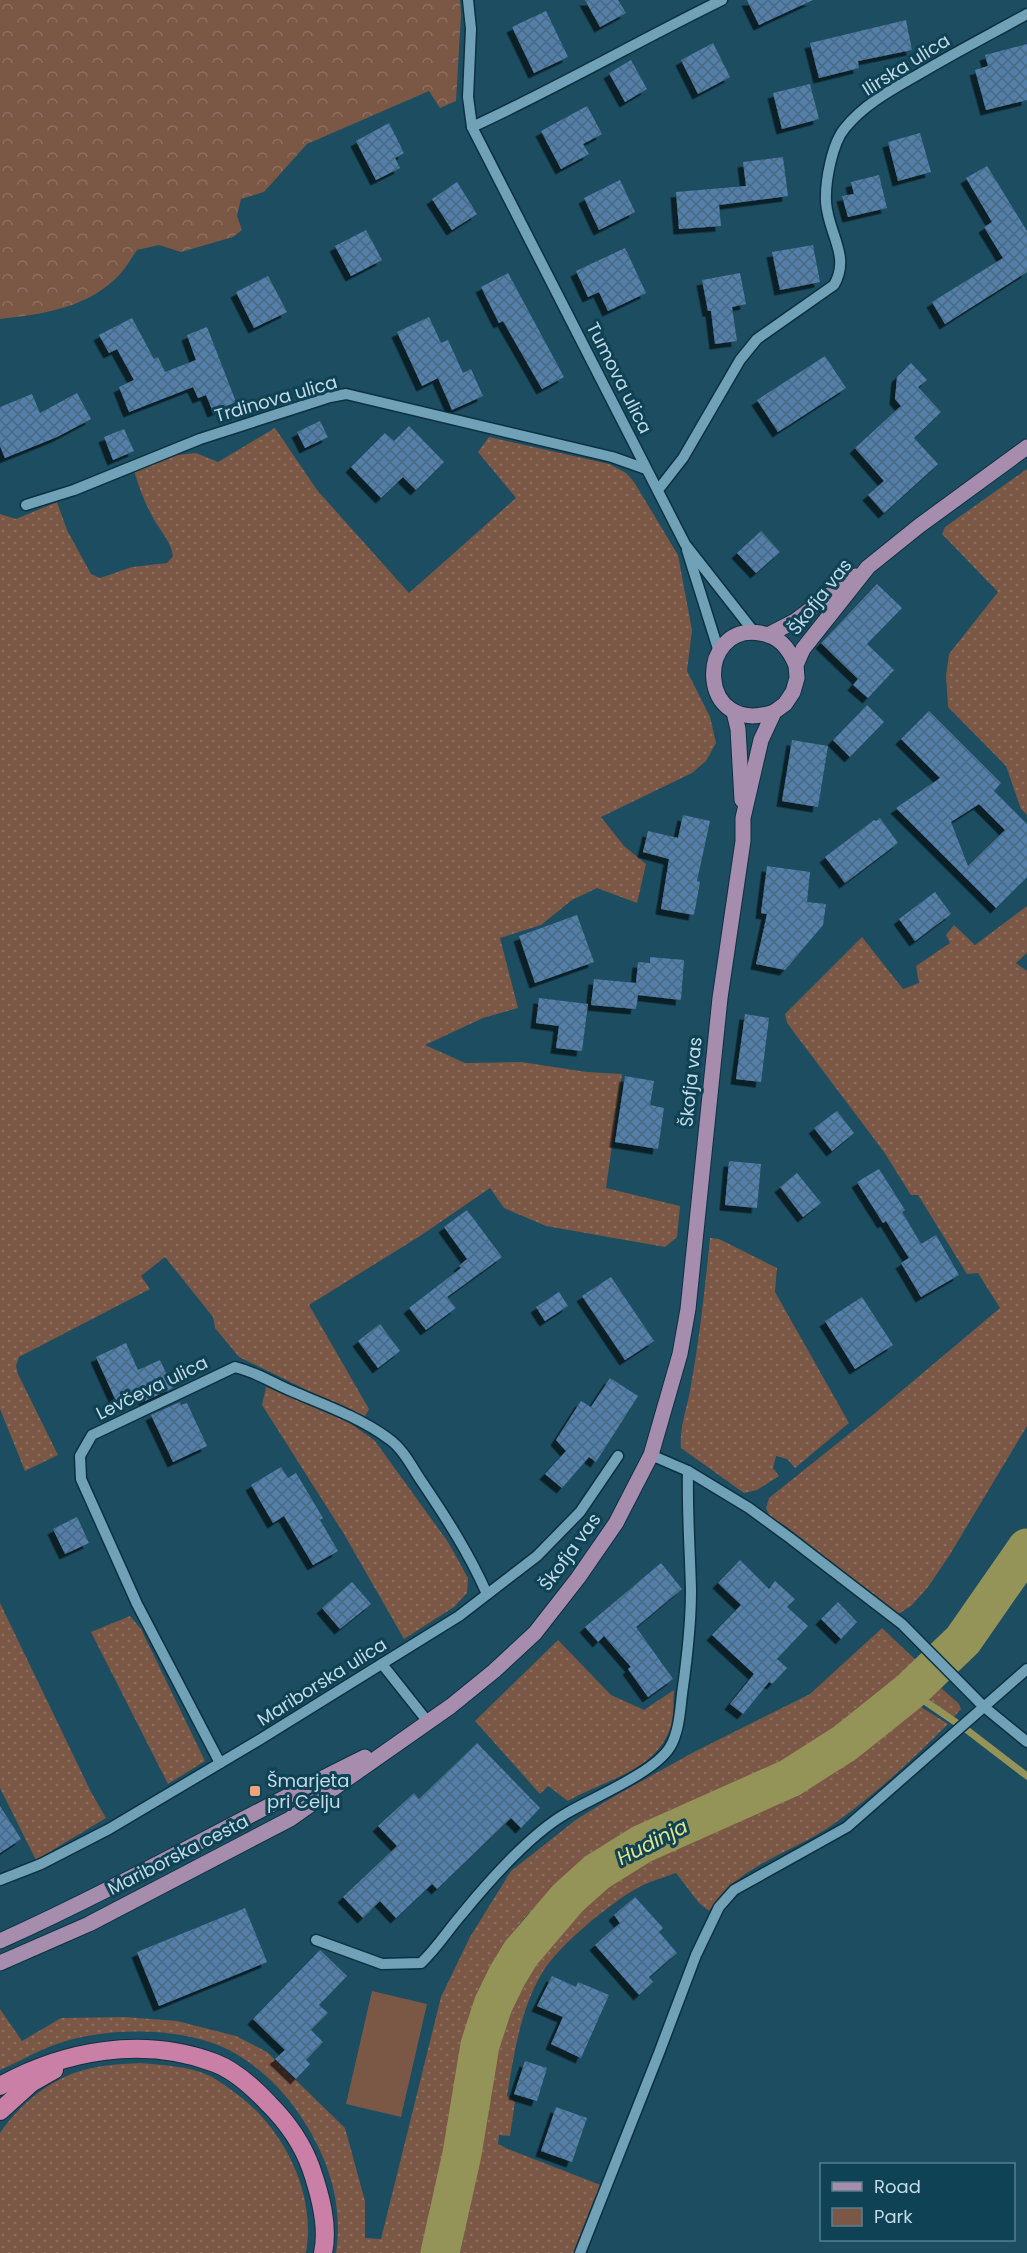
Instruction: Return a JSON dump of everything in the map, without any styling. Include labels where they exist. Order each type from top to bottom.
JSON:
[{"type":"highway","points":[[0,2086],[27,2071],[78,2054],[140,2048],[183,2055],[217,2064],[252,2086],[280,2115],[304,2148],[318,2187],[323,2215],[323,2253]]},
{"type":"highway","points":[[0,2111],[32,2084],[78,2054]]},
{"type":"main road","name":"Škofja vas","points":[[405,1737],[451,1706],[494,1671],[535,1632],[578,1578],[616,1523],[651,1455],[680,1354],[688,1309],[707,1108],[720,998],[743,841],[743,818],[761,740],[774,712],[785,704],[794,692],[797,678],[796,664],[803,649],[868,567],[919,526],[1027,447]]},
{"type":"main road","points":[[774,712],[761,717],[748,716],[734,712],[723,704],[714,685],[713,664],[719,652],[728,641],[742,634],[761,633],[795,621],[868,567]]},
{"type":"main road","points":[[761,633],[781,641],[796,664]]},
{"type":"main road","points":[[734,712],[738,729],[743,818]]},
{"type":"main road","name":"Mariborska cesta","points":[[0,1941],[76,1907],[284,1797],[405,1737]]},
{"type":"main road","name":"Mariborska cesta","points":[[0,1964],[89,1923],[290,1819],[405,1737]]},
{"type":"street","name":"Tumova ulica","points":[[468,0],[471,29],[468,98],[472,127],[685,544],[761,633]]},
{"type":"street","points":[[472,127],[522,104],[652,34],[722,0]]},
{"type":"street","name":"Ilirska ulica","points":[[658,490],[683,458],[740,360],[757,339],[834,285],[840,274],[841,259],[827,215],[825,189],[830,162],[844,129],[877,98],[1027,14]]},
{"type":"street","name":"Trdinova ulica","points":[[26,505],[74,490],[200,439],[330,397],[346,394],[612,457],[646,469]]},
{"type":"street","points":[[685,544],[719,652]]},
{"type":"street","name":"Levčeva ulica","points":[[220,1763],[137,1604],[81,1479],[80,1456],[92,1435],[235,1367],[255,1372],[286,1389],[357,1420],[390,1439],[436,1502],[473,1561],[487,1594]]},
{"type":"street","points":[[651,1455],[688,1471],[748,1508],[902,1624],[984,1706],[1027,1742]]},
{"type":"street","name":"Mariborska ulica","points":[[0,1880],[41,1864],[109,1829],[459,1616],[537,1556],[580,1512],[618,1456]]},
{"type":"street","points":[[316,1940],[382,1964],[421,1963],[438,1947],[461,1915],[503,1867],[534,1838],[564,1814],[648,1769],[670,1748],[679,1720],[688,1651],[691,1590],[687,1509],[688,1471]]},
{"type":"street","points":[[382,1664],[428,1722]]},
{"type":"street","points":[[580,2253],[696,1955],[719,1907],[734,1890],[847,1827],[1027,1669]]},
{"type":"green space","points":[[0,0],[460,0],[456,101],[440,108],[429,91],[307,144],[264,192],[241,199],[237,216],[242,230],[233,237],[181,252],[159,245],[137,250],[121,273],[109,285],[80,302],[33,315],[0,319]]},
{"type":"green space","points":[[275,428],[317,490],[409,593],[516,498],[478,452],[489,437],[609,464],[626,473],[634,482],[678,555],[692,630],[687,671],[710,717],[716,743],[706,761],[692,773],[601,817],[624,846],[646,864],[637,903],[597,888],[572,900],[541,925],[500,938],[518,1008],[483,1018],[425,1045],[465,1063],[521,1062],[587,1072],[622,1074],[606,1188],[680,1206],[677,1237],[665,1247],[546,1226],[504,1208],[490,1188],[420,1236],[309,1305],[369,1409],[364,1418],[239,1357],[215,1328],[213,1317],[165,1257],[141,1276],[150,1289],[19,1357],[16,1366],[18,1374],[58,1455],[25,1471],[0,1409],[0,514],[16,519],[57,502],[67,530],[91,574],[100,578],[132,567],[167,563],[173,556],[170,547],[146,504],[134,470],[168,456],[196,453],[218,462]]},
{"type":"green space","points":[[1027,469],[1027,815],[1021,809],[1006,766],[948,707],[946,676],[949,654],[998,592],[942,534],[945,527]]},
{"type":"green space","points":[[1027,906],[1027,953],[1016,963],[1027,971],[1027,1426],[928,1587],[912,1605],[897,1615],[787,1527],[770,1517],[766,1508],[769,1498],[874,1414],[1000,1308],[978,1273],[967,1274],[918,1195],[911,1195],[884,1152],[787,1023],[785,1014],[862,937],[903,989],[919,983],[916,966],[950,943],[946,935],[954,925],[975,945]]},
{"type":"green space","points":[[710,1238],[719,1239],[777,1268],[775,1292],[849,1423],[795,1468],[787,1459],[776,1456],[773,1468],[779,1476],[757,1490],[744,1493],[681,1448],[682,1424],[690,1393],[700,1330]]},
{"type":"green space","points":[[266,1387],[350,1423],[375,1441],[448,1542],[468,1578],[467,1593],[454,1607],[404,1639],[344,1534],[262,1405]]},
{"type":"green space","points":[[0,1603],[91,1792],[106,1818],[36,1860],[0,1788]]},
{"type":"green space","points":[[130,1616],[141,1629],[205,1761],[168,1784],[91,1632]]},
{"type":"green space","points":[[882,1628],[919,1663],[854,1720],[803,1758],[767,1778],[640,1825],[618,1836],[578,1866],[537,1905],[516,1929],[491,1971],[474,2016],[450,2111],[429,2253],[336,2253],[338,2218],[336,2202],[328,2169],[314,2138],[298,2112],[281,2091],[250,2063],[227,2049],[187,2036],[117,2032],[73,2039],[54,2045],[0,2070],[0,2009],[22,2041],[61,2018],[125,2017],[177,2021],[236,2036],[267,2052],[345,2128],[365,2201],[365,2238],[381,2239],[441,1997],[470,1937],[511,1871],[577,1819],[613,1797],[692,1753],[810,1694]]},
{"type":"green space","points":[[558,1640],[611,1695],[644,1710],[674,1690],[672,1723],[656,1752],[629,1772],[568,1801],[548,1786],[540,1794],[475,1721]]},
{"type":"green space","points":[[940,1687],[959,1704],[961,1709],[953,1718],[927,1698]]},
{"type":"green space","points":[[918,1705],[948,1724],[894,1776],[865,1800],[818,1834],[751,1870],[721,1895],[709,1911],[699,1903],[676,1873],[644,1885],[623,1897],[597,1916],[559,1951],[534,1987],[523,2017],[507,2096],[515,2102],[510,2136],[499,2135],[498,2144],[603,2186],[574,2253],[460,2253],[482,2150],[501,2034],[509,2008],[532,1964],[564,1920],[604,1883],[625,1868],[646,1856],[779,1802],[797,1792],[845,1762]]},
{"type":"green space","points":[[372,1991],[427,2004],[401,2117],[346,2104]]},
{"type":"green space","points":[[140,2063],[183,2068],[208,2075],[246,2101],[263,2118],[278,2138],[300,2181],[306,2205],[308,2229],[306,2253],[0,2253],[0,2133],[8,2122],[37,2094],[71,2074],[91,2068]]},
{"type":"building","points":[[585,0],[618,0],[626,13],[600,27]]},
{"type":"building","points":[[747,0],[813,0],[759,25]]},
{"type":"building","points":[[546,11],[568,57],[534,73],[512,27]]},
{"type":"building","points":[[906,20],[912,50],[858,61],[859,68],[819,78],[810,43]]},
{"type":"building","points":[[713,43],[730,77],[698,94],[681,60]]},
{"type":"building","points":[[1027,44],[1027,100],[986,110],[975,70],[988,66],[985,55]]},
{"type":"building","points":[[631,60],[647,89],[625,102],[609,73]]},
{"type":"building","points":[[810,84],[819,119],[782,129],[773,93]]},
{"type":"building","points":[[587,106],[602,134],[583,144],[589,154],[561,169],[541,131]]},
{"type":"building","points":[[389,123],[404,153],[395,158],[400,168],[376,180],[356,141]]},
{"type":"building","points":[[920,133],[931,172],[898,181],[888,142]]},
{"type":"building","points":[[783,157],[788,196],[719,205],[721,226],[679,229],[676,192],[746,186],[743,162]]},
{"type":"building","points":[[987,166],[1027,231],[1027,272],[945,324],[932,302],[1003,258],[984,227],[992,222],[966,178]]},
{"type":"building","points":[[879,175],[887,208],[848,217],[842,196],[854,194],[851,182]]},
{"type":"building","points":[[620,180],[635,212],[599,230],[584,198]]},
{"type":"building","points":[[457,182],[477,214],[452,230],[432,199]]},
{"type":"building","points":[[366,230],[382,260],[351,276],[335,246]]},
{"type":"building","points":[[813,245],[820,282],[780,290],[772,252]]},
{"type":"building","points":[[625,248],[646,293],[608,311],[599,292],[588,297],[576,271]]},
{"type":"building","points":[[508,273],[564,377],[542,389],[503,321],[499,323],[481,287]]},
{"type":"building","points":[[740,273],[746,304],[732,307],[737,341],[715,344],[711,311],[708,311],[702,280]]},
{"type":"building","points":[[268,276],[287,312],[254,328],[236,292]]},
{"type":"building","points":[[429,317],[441,343],[448,340],[463,373],[471,369],[483,396],[452,410],[438,378],[422,386],[397,332]]},
{"type":"building","points":[[132,318],[154,359],[158,357],[165,372],[196,360],[187,335],[207,327],[236,402],[213,412],[206,395],[198,398],[193,387],[129,412],[119,387],[134,380],[117,349],[109,353],[99,335]]},
{"type":"building","points":[[825,356],[846,388],[778,432],[757,400]]},
{"type":"building","points":[[911,363],[927,380],[918,387],[941,412],[914,438],[938,464],[884,513],[868,495],[884,481],[855,448],[901,406],[895,399],[897,377]]},
{"type":"building","points":[[77,393],[91,419],[57,437],[5,458],[0,446],[0,407],[32,394],[40,413]]},
{"type":"building","points":[[320,421],[328,437],[305,448],[297,432]]},
{"type":"building","points":[[409,426],[444,462],[416,490],[403,477],[381,498],[351,467],[385,433],[394,441]]},
{"type":"building","points":[[124,429],[134,451],[113,460],[104,437]]},
{"type":"building","points":[[761,531],[780,552],[756,573],[737,553]]},
{"type":"building","points":[[877,584],[902,608],[867,644],[894,670],[868,698],[853,685],[858,679],[821,643]]},
{"type":"building","points":[[867,705],[884,722],[850,757],[833,740]]},
{"type":"building","points":[[929,711],[1001,783],[994,791],[1027,824],[1027,877],[996,908],[896,808],[940,778],[901,739]],"holes":[[[979,804],[1005,830],[968,866],[951,822]]]},
{"type":"building","points":[[792,740],[828,746],[818,807],[782,801]]},
{"type":"building","points":[[683,815],[710,821],[697,881],[700,882],[694,915],[661,909],[669,859],[643,852],[648,831],[678,838]]},
{"type":"building","points":[[880,818],[898,843],[845,883],[825,857],[874,820]]},
{"type":"building","points":[[767,866],[810,872],[807,902],[826,904],[823,925],[785,970],[756,964],[767,914],[761,913]]},
{"type":"building","points":[[935,892],[951,914],[915,941],[899,919]]},
{"type":"building","points":[[577,915],[594,962],[535,983],[519,936]]},
{"type":"building","points":[[650,957],[684,960],[681,1000],[638,995],[636,1009],[591,1005],[594,979],[636,983],[638,962],[650,963]]},
{"type":"building","points":[[539,998],[588,1004],[582,1051],[556,1048],[559,1026],[536,1023]]},
{"type":"building","points":[[745,1014],[769,1018],[761,1082],[736,1079]]},
{"type":"building","points":[[625,1076],[654,1081],[650,1105],[664,1108],[658,1149],[615,1142]]},
{"type":"building","points":[[837,1111],[854,1133],[832,1151],[814,1128]]},
{"type":"building","points":[[729,1161],[761,1164],[757,1208],[725,1205]]},
{"type":"building","points":[[879,1169],[905,1210],[902,1212],[921,1244],[936,1235],[959,1275],[921,1297],[901,1263],[909,1258],[886,1221],[883,1223],[857,1182]]},
{"type":"building","points":[[797,1173],[821,1203],[803,1217],[780,1187]]},
{"type":"building","points":[[467,1210],[502,1257],[447,1297],[456,1308],[426,1330],[409,1308],[461,1268],[459,1266],[467,1259],[444,1227]]},
{"type":"building","points":[[611,1277],[654,1341],[625,1360],[582,1296]]},
{"type":"building","points":[[559,1292],[568,1306],[545,1321],[536,1307]]},
{"type":"building","points":[[862,1297],[893,1345],[855,1369],[825,1321]]},
{"type":"building","points":[[380,1324],[400,1351],[378,1368],[358,1341]]},
{"type":"building","points":[[126,1343],[138,1370],[160,1360],[173,1388],[145,1401],[140,1390],[116,1401],[96,1357]]},
{"type":"building","points":[[610,1378],[638,1396],[596,1462],[589,1457],[562,1488],[545,1474],[566,1451],[556,1440],[581,1401],[591,1407]]},
{"type":"building","points":[[180,1402],[181,1405],[187,1403],[207,1446],[173,1462],[151,1415]]},
{"type":"building","points":[[281,1467],[288,1478],[296,1473],[323,1518],[320,1520],[338,1551],[313,1565],[284,1516],[273,1523],[251,1485]]},
{"type":"building","points":[[77,1517],[89,1543],[65,1554],[53,1529]]},
{"type":"building","points":[[740,1560],[769,1589],[775,1581],[795,1599],[787,1607],[808,1626],[777,1659],[787,1668],[772,1684],[769,1682],[743,1714],[730,1704],[754,1674],[712,1635],[741,1605],[718,1583]]},
{"type":"building","points":[[661,1563],[682,1589],[636,1627],[673,1679],[648,1697],[628,1669],[631,1667],[604,1636],[598,1642],[585,1627]]},
{"type":"building","points":[[352,1582],[371,1604],[340,1629],[322,1608]]},
{"type":"building","points":[[838,1602],[857,1622],[841,1639],[821,1619]]},
{"type":"building","points":[[477,1743],[540,1808],[521,1828],[511,1818],[437,1889],[432,1884],[396,1918],[380,1901],[363,1918],[343,1897],[397,1846],[378,1826],[414,1793],[419,1799]]},
{"type":"building","points":[[0,1806],[21,1839],[0,1853]]},
{"type":"building","points":[[635,1897],[663,1928],[659,1932],[677,1953],[649,1977],[653,1982],[639,1995],[595,1945],[620,1923],[614,1915]]},
{"type":"building","points":[[245,1908],[267,1962],[159,2006],[137,1952]]},
{"type":"building","points":[[320,1950],[347,1976],[319,2005],[328,2013],[311,2030],[323,2042],[306,2060],[310,2064],[296,2079],[275,2059],[285,2050],[253,2019]]},
{"type":"building","points":[[552,1976],[576,1987],[578,1982],[609,1995],[581,2058],[551,2044],[563,2017],[537,2006]]},
{"type":"building","points":[[525,2061],[547,2068],[537,2101],[514,2094]]},
{"type":"building","points":[[556,2107],[587,2118],[572,2162],[541,2151]]},
{"type":"waterway","name":"Hudinja","points":[[440,2253],[462,2154],[480,2045],[493,2005],[521,1953],[568,1898],[597,1872],[642,1844],[790,1778],[845,1743],[910,1691],[963,1640],[1027,1548]]},
{"type":"waterway","points":[[910,1691],[967,1730],[1027,1776]]},
{"type":"place","name":"Šmarjeta pri Celju","points":[[255,1791]]}]
